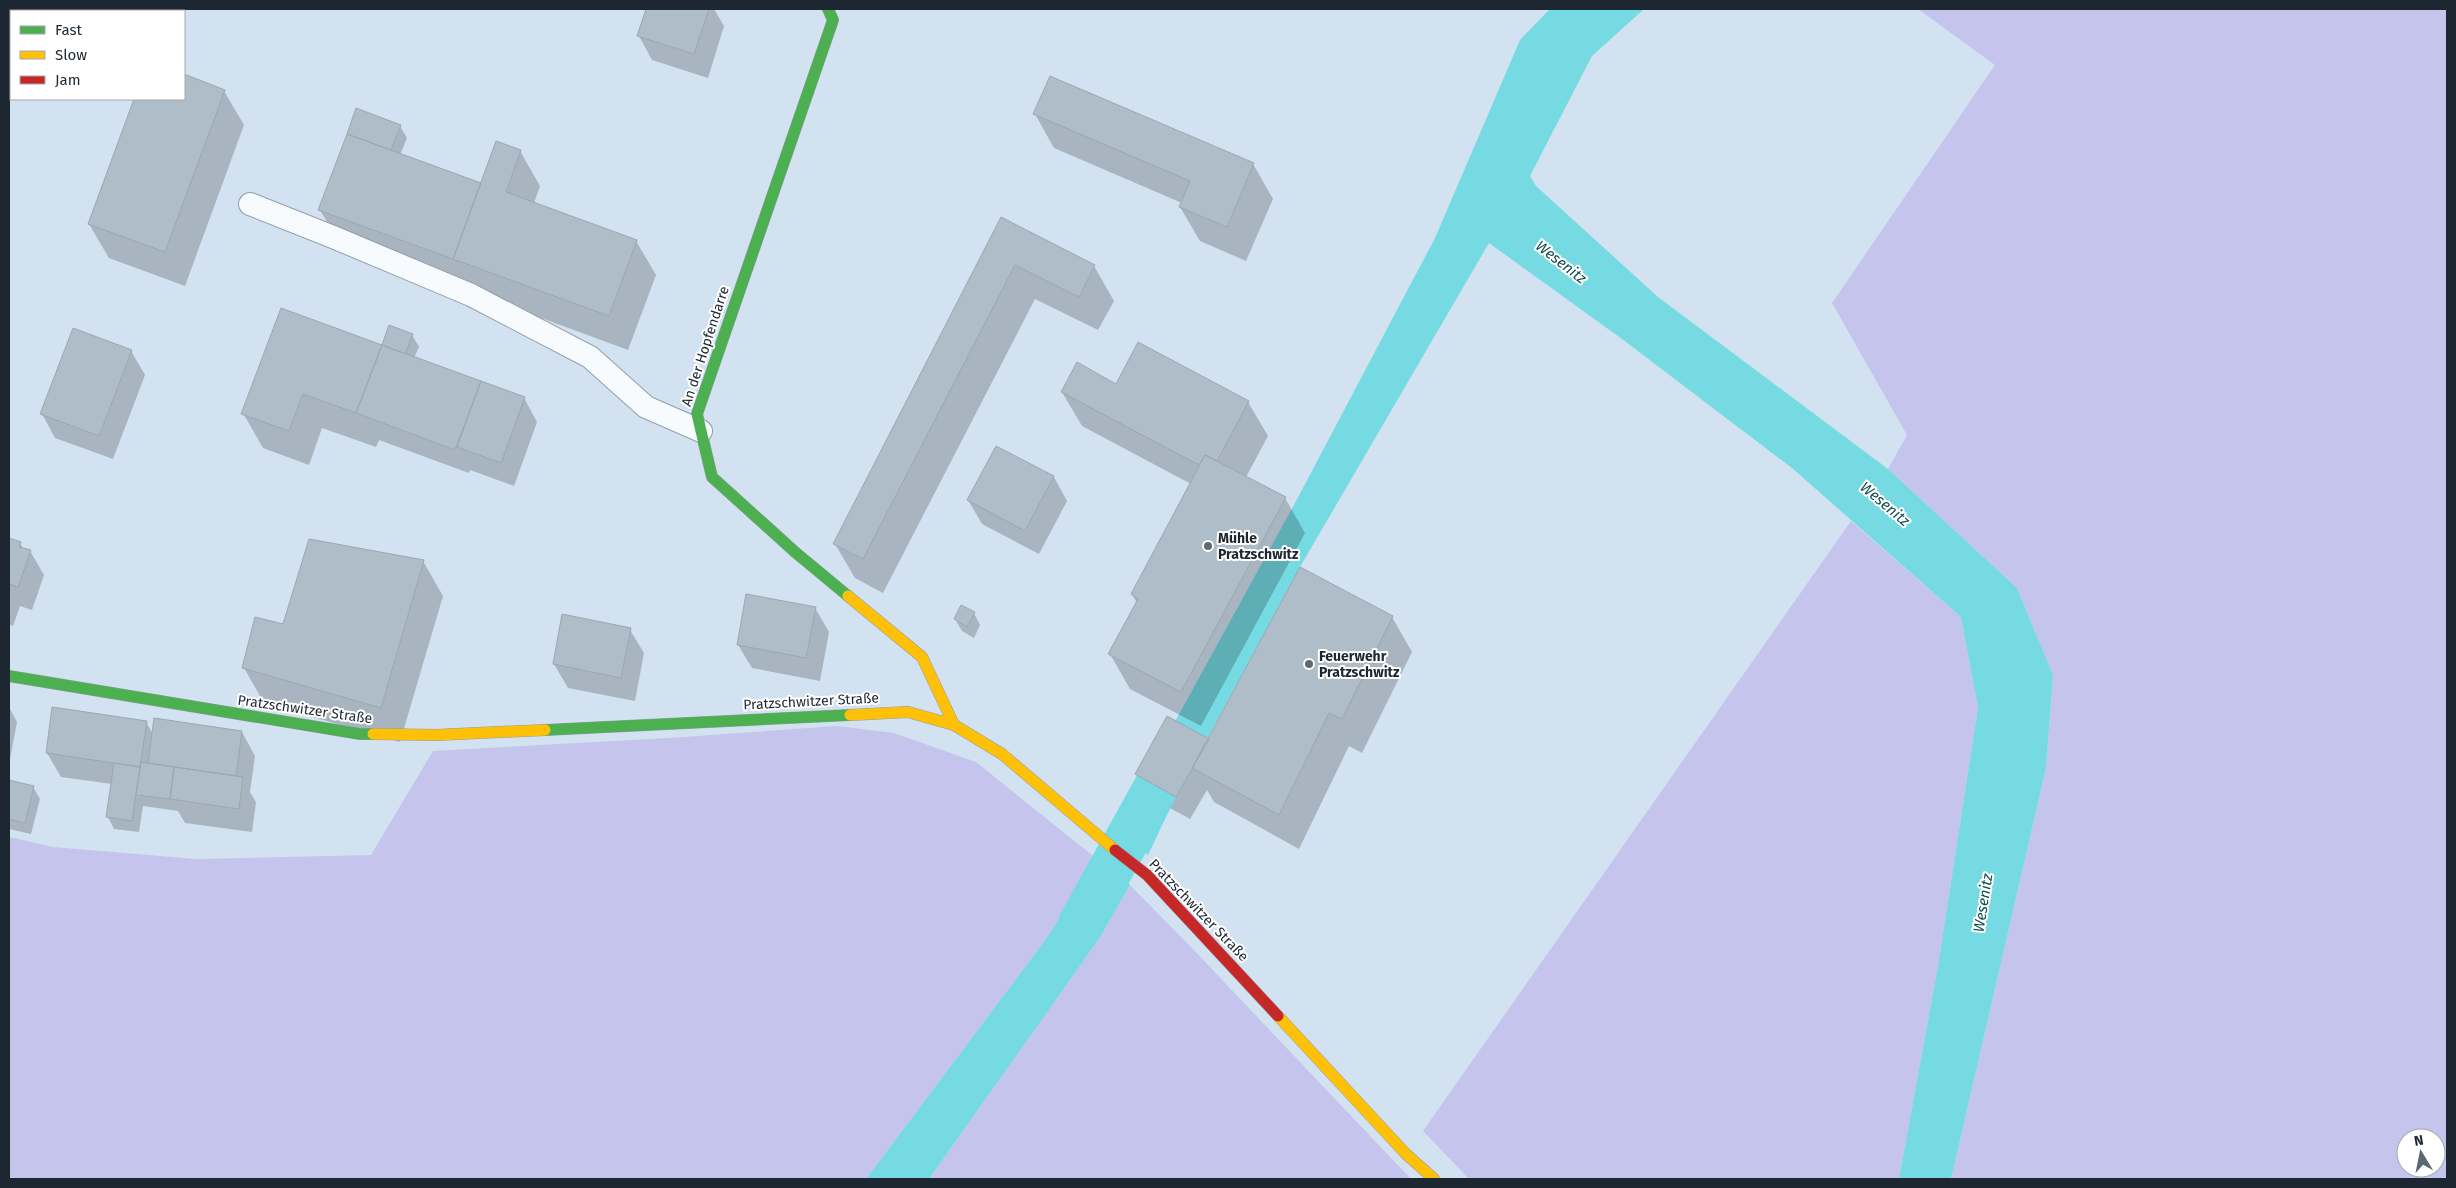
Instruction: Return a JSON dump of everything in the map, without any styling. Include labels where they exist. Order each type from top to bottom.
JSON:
[{"type":"street","name":"An der Hopfendarre","points":[[828,9],[833,20],[697,414],[712,477],[795,552],[922,657],[954,725]]},
{"type":"street","name":"Pratzschwitzer Straße","points":[[9,676],[360,734],[446,734],[908,712],[954,725],[1002,754],[1147,875],[1406,1154],[1434,1179]]},
{"type":"lane","points":[[250,204],[471,296],[590,357],[646,407],[701,431]]},
{"type":"shaded area","points":[[1918,9],[2447,9],[2447,1179],[1951,1179],[2046,768],[2053,675],[2017,588],[1888,469],[1907,435],[1832,303],[1995,65]]},
{"type":"shaded area","points":[[1851,521],[1961,617],[1978,708],[1938,966],[1899,1179],[1469,1179],[1423,1131]]},
{"type":"shaded area","points":[[837,726],[894,733],[976,762],[1098,860],[1043,943],[866,1179],[9,1179],[9,837],[53,847],[196,859],[371,855],[433,751],[669,738]]},
{"type":"shaded area","points":[[1130,885],[1411,1179],[929,1179],[1099,939]]},
{"type":"water","name":"Wesenitz","points":[[1550,9],[1644,9],[1592,56],[1530,176],[1536,186],[1658,297],[1888,469],[2017,588],[2053,675],[2046,768],[1951,1179],[1899,1179],[1938,966],[1978,708],[1961,617],[1792,468],[1622,339],[1489,243],[1300,567],[1176,796],[1148,855],[1116,829],[1295,503],[1435,238],[1520,40]]},
{"type":"water","points":[[1098,860],[1130,885],[1099,939],[929,1179],[866,1179],[1043,943]]},
{"type":"building","points":[[99,9],[145,9],[144,10]]},
{"type":"building","points":[[646,9],[709,9],[694,54],[637,36]]},
{"type":"building","points":[[185,74],[225,90],[165,252],[88,224],[134,100],[185,100]]},
{"type":"building","points":[[1050,76],[1254,163],[1227,227],[1179,207],[1190,181],[1033,114]]},
{"type":"building","points":[[356,108],[401,125],[391,150],[347,134]]},
{"type":"building","points":[[347,134],[481,183],[453,259],[318,210]]},
{"type":"building","points":[[496,141],[521,150],[506,192],[637,240],[609,316],[453,259]]},
{"type":"building","points":[[1001,217],[1095,265],[1079,297],[1015,265],[863,559],[833,544]]},
{"type":"building","points":[[281,308],[382,345],[356,413],[303,394],[289,431],[241,414]]},
{"type":"building","points":[[389,325],[413,334],[405,354],[382,345]]},
{"type":"building","points":[[73,328],[132,350],[99,436],[40,414]]},
{"type":"building","points":[[1138,342],[1249,401],[1217,461],[1205,455],[1199,465],[1061,392],[1077,362],[1116,384]]},
{"type":"building","points":[[382,345],[481,381],[455,450],[356,413]]},
{"type":"building","points":[[481,381],[525,397],[501,463],[457,447]]},
{"type":"building","points":[[996,446],[1054,476],[1025,531],[967,500]]},
{"type":"building","name":"Mühle Pratzschwitz","points":[[1205,455],[1286,497],[1181,692],[1108,654],[1138,599],[1131,594]]},
{"type":"building","points":[[9,538],[21,542],[19,547],[31,550],[18,587],[9,584]]},
{"type":"building","points":[[309,539],[424,560],[381,708],[242,668],[255,617],[283,624]]},
{"type":"building","name":"Feuerwehr Pratzschwitz","points":[[1300,567],[1393,616],[1342,719],[1329,713],[1279,815],[1192,768]]},
{"type":"building","points":[[746,594],[816,607],[806,658],[737,645]]},
{"type":"building","points":[[961,605],[975,612],[967,627],[954,619]]},
{"type":"building","points":[[562,614],[631,628],[621,678],[553,664]]},
{"type":"building","points":[[52,707],[147,721],[140,767],[46,753]]},
{"type":"building","points":[[1167,716],[1209,739],[1176,797],[1135,774]]},
{"type":"building","points":[[154,718],[242,731],[236,776],[148,763]]},
{"type":"building","points":[[141,762],[174,767],[170,799],[136,795]]},
{"type":"building","points":[[114,763],[140,767],[132,821],[106,817]]},
{"type":"building","points":[[174,767],[243,777],[239,809],[170,799]]},
{"type":"building","points":[[9,780],[34,786],[25,823],[9,819]]},
{"type":"waterway","points":[[1081,923],[1158,784]]},
{"type":"traffic: fast","points":[[828,9],[833,20],[697,414],[712,477],[795,552],[848,596]]},
{"type":"traffic: fast","points":[[9,676],[360,734],[373,734]]},
{"type":"traffic: fast","points":[[545,730],[850,715]]},
{"type":"traffic: slow","points":[[848,596],[922,657],[954,725]]},
{"type":"traffic: slow","points":[[850,715],[908,712],[954,725],[1002,754],[1115,850]]},
{"type":"traffic: slow","points":[[373,734],[436,735],[545,730]]},
{"type":"traffic: slow","points":[[1278,1016],[1406,1154],[1434,1179]]},
{"type":"traffic: jam","points":[[1115,850],[1147,875],[1278,1016]]},
{"type":"place","name":"Mühle Pratzschwitz","points":[[1208,546]]},
{"type":"place","name":"Feuerwehr Pratzschwitz","points":[[1309,664]]}]
